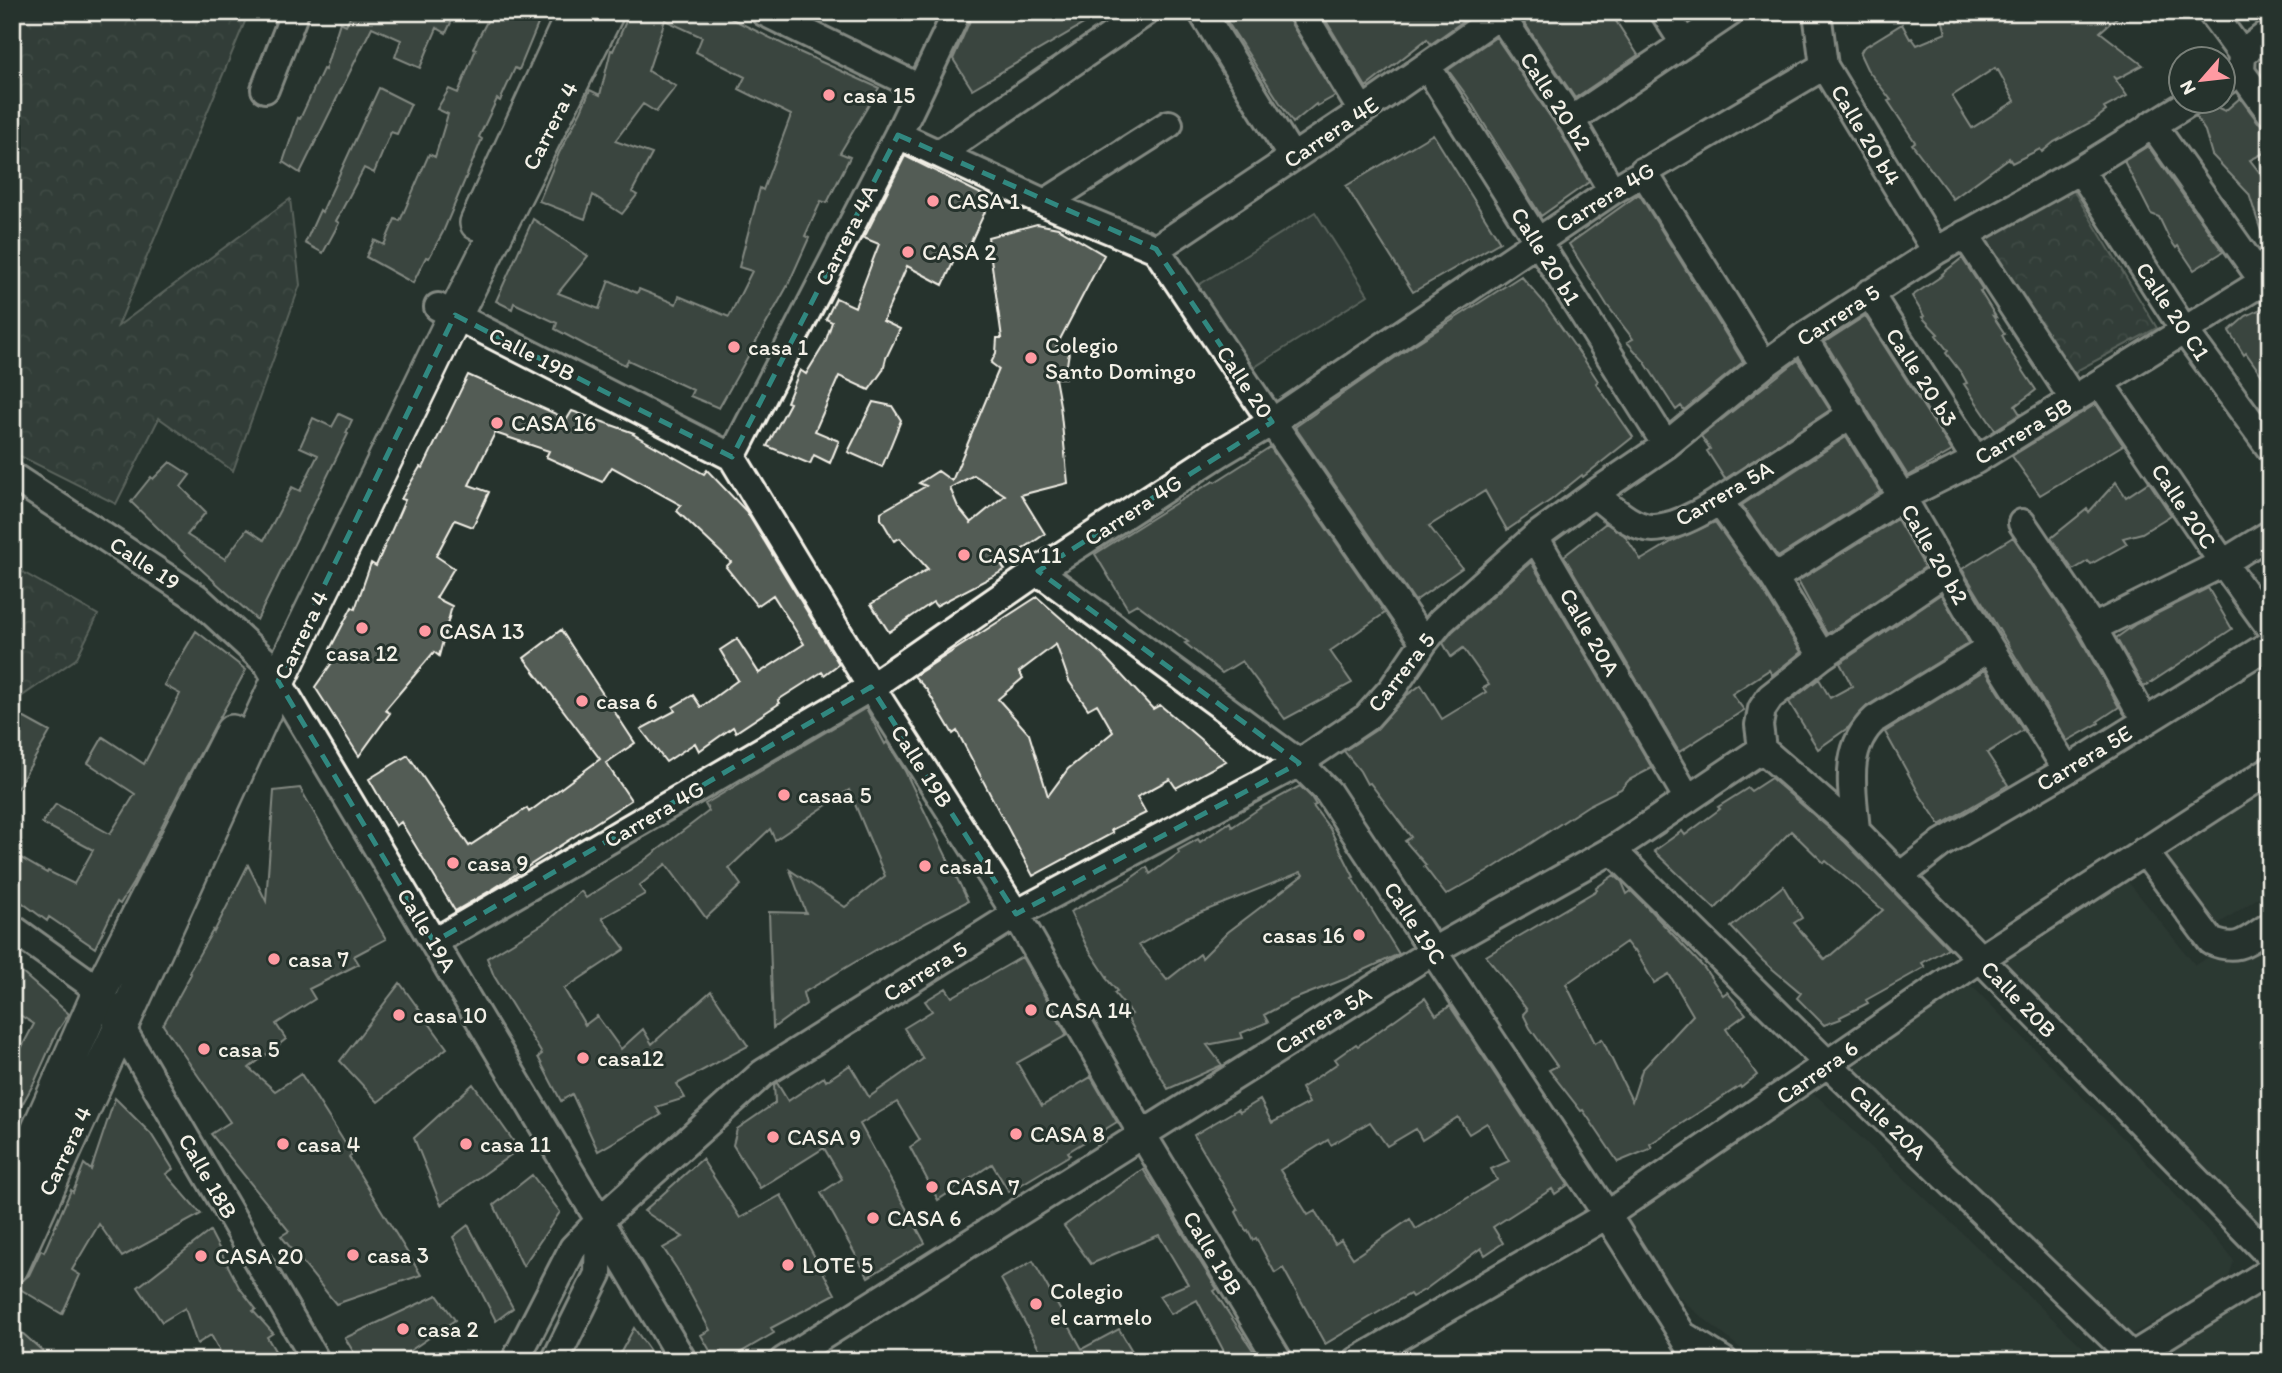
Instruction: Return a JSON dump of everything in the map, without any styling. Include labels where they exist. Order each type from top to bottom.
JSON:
[{"type":"main road","name":"Carrera 4","points":[[447,311],[574,12]]},
{"type":"main road","name":"Carrera 4","points":[[12,1266],[122,1027],[273,672],[447,311],[607,12]]},
{"type":"main road","name":"Carrera 4","points":[[12,1190],[100,991],[273,672]]},
{"type":"street","points":[[265,89],[295,12]]},
{"type":"street","points":[[764,12],[920,88]]},
{"type":"street","name":"Carrera 4A","points":[[732,457],[898,135],[957,12]]},
{"type":"street","points":[[939,154],[1146,12]]},
{"type":"street","points":[[1202,12],[1292,157]]},
{"type":"street","points":[[1664,12],[1684,43]]},
{"type":"street","points":[[1571,120],[1731,12]]},
{"type":"street","name":"Calle 20 b4","points":[[1817,12],[1824,66],[1936,251]]},
{"type":"street","points":[[2211,12],[2225,46]]},
{"type":"street","name":"Carrera 4E","points":[[1156,249],[1362,111],[1501,13]]},
{"type":"street","name":"Calle 20 b2","points":[[1501,13],[1571,120],[1612,191]]},
{"type":"street","points":[[1311,16],[1362,111]]},
{"type":"street","points":[[2236,68],[2270,32]]},
{"type":"street","name":"Calle 20 b1","points":[[1427,66],[1666,445]]},
{"type":"street","name":"Carrera 4G","points":[[434,942],[871,687],[1038,571],[1272,422],[1612,191],[1824,66]]},
{"type":"street","points":[[2236,70],[2270,112]]},
{"type":"street","name":"Carrera 5","points":[[515,1361],[573,1248],[599,1221],[763,1073],[1016,914],[1299,763],[1367,717],[1392,690],[1441,621],[1535,537],[1666,445],[1764,365],[1803,337],[1936,251],[2080,170],[2166,116]]},
{"type":"street","points":[[1045,203],[1169,124]]},
{"type":"street","points":[[2152,124],[2267,284]]},
{"type":"street","points":[[898,135],[1045,203],[1156,249]]},
{"type":"street","name":"Calle 20 C1","points":[[2080,170],[2184,330],[2270,448]]},
{"type":"street","points":[[1643,171],[1764,365]]},
{"type":"street","points":[[1965,234],[2074,401]]},
{"type":"street","name":"Calle 20","points":[[1156,249],[1424,642]]},
{"type":"street","name":"Carrera 5B","points":[[1773,578],[1902,497],[1976,460],[2184,330],[2267,284]]},
{"type":"street","name":"Calle 20 b3","points":[[1869,293],[1976,460]]},
{"type":"street","name":"Calle 19B","points":[[447,311],[732,457],[871,687],[1016,914],[1142,1135],[1279,1361]]},
{"type":"street","name":"Calle 20 b2","points":[[1803,337],[1902,497],[1944,573],[2067,770]]},
{"type":"street","name":"Calle 20C","points":[[2101,383],[2270,628]]},
{"type":"street","name":"Carrera 5A","points":[[1594,494],[1626,519],[1651,528],[1683,521],[1852,414]]},
{"type":"street","name":"Calle 19","points":[[12,476],[196,597],[273,672]]},
{"type":"street","points":[[1718,501],[1773,578],[1822,656]]},
{"type":"street","points":[[2022,523],[2093,628],[2136,705]]},
{"type":"street","points":[[2093,628],[2223,563],[2270,534]]},
{"type":"street","name":"Calle 20A","points":[[1535,537],[1688,799]]},
{"type":"street","name":"Calle 19C","points":[[1038,571],[1299,763],[1328,792],[1607,1215],[1699,1361]]},
{"type":"street","points":[[1762,749],[1759,725],[1762,709],[1770,697],[1822,656],[1944,573]]},
{"type":"street","name":"Carrera 5E","points":[[1900,876],[1942,842],[2067,770],[2270,645]]},
{"type":"street","points":[[1856,831],[1852,764],[1855,746],[1866,727],[1990,648]]},
{"type":"street","name":"Calle 19A","points":[[273,672],[683,1361]]},
{"type":"street","name":"Carrera 5A","points":[[783,1361],[1433,951],[1612,850],[1762,749]]},
{"type":"street","name":"Calle 20B","points":[[1762,749],[1856,831],[2270,1256]]},
{"type":"street","name":"Carrera 6","points":[[1357,1361],[1607,1215],[1980,959],[2270,771]]},
{"type":"street","name":"Calle 20A","points":[[1612,850],[1828,1065],[2131,1359]]},
{"type":"street","points":[[2144,851],[2211,941],[2224,947],[2237,947],[2270,926]]},
{"type":"street","points":[[12,928],[100,991]]},
{"type":"street","name":"Calle 18B","points":[[100,991],[316,1361]]},
{"type":"street","points":[[555,1361],[598,1274],[599,1221]]},
{"type":"street","points":[[2131,1359],[2270,1271]]},
{"type":"street","points":[[1685,1336],[1724,1361]]},
{"type":"highlighted area","points":[[898,135],[1156,249],[1272,422],[1038,571],[1299,763],[1016,914],[871,687],[434,942],[278,681],[455,315],[732,457]]},
{"type":"shaded area","points":[[2270,779],[2270,890],[2197,938],[2139,861]]},
{"type":"shaded area","points":[[2126,879],[2195,965],[2270,920],[2270,1248],[2015,994],[1995,952]]},
{"type":"shaded area","points":[[1963,983],[1974,988],[2132,1147],[2234,1261],[2229,1276],[2214,1288],[2123,1339],[1830,1064]]},
{"type":"shaded area","points":[[1806,1090],[1818,1097],[2087,1351],[2081,1361],[1756,1361],[1654,1274],[1613,1209]]},
{"type":"shaded area","points":[[2262,1290],[2270,1297],[2270,1361],[2132,1361]]},
{"type":"green space","points":[[12,12],[249,12],[118,326],[290,199],[300,285],[233,471],[159,418],[116,504],[12,452]]},
{"type":"green space","points":[[2070,185],[2157,328],[2078,370],[2073,377],[1975,238]]},
{"type":"green space","points":[[1315,212],[1368,295],[1250,370],[1197,286]]},
{"type":"green space","points":[[12,566],[98,615],[76,659],[12,703]]},
{"type":"building","points":[[339,12],[456,12],[446,33],[437,28],[420,68],[395,57],[401,40],[372,27],[300,173],[283,162],[298,118],[300,119],[323,69],[325,70],[340,22],[346,25],[350,17]]},
{"type":"building","points":[[492,12],[543,12],[519,70],[515,68],[479,137],[482,139],[443,232],[413,283],[366,257],[374,240],[384,245],[395,219],[400,221],[429,154],[435,157],[448,114],[437,109],[449,89],[458,93],[476,49],[473,48]]},
{"type":"building","points":[[630,12],[718,12],[879,88],[840,153],[850,157],[827,203],[821,201],[805,236],[809,238],[788,285],[719,408],[690,396],[693,390],[628,360],[625,365],[591,348],[555,329],[557,323],[514,303],[512,309],[496,301],[533,219],[588,256],[558,293],[599,309],[609,280],[637,293],[639,289],[676,304],[679,296],[729,317],[752,271],[739,267],[760,188],[763,190],[791,115],[739,89],[745,77],[696,52],[702,37],[665,20],[648,71],[676,86],[656,112],[643,104],[615,141],[652,154],[632,192],[637,195],[622,214],[593,195],[585,219],[539,201],[590,90],[600,95],[611,50],[613,51]]},
{"type":"building","points":[[978,12],[1104,12],[972,89],[953,59],[972,16]]},
{"type":"building","points":[[1221,12],[1286,12],[1335,96],[1317,106],[1316,104],[1293,123]]},
{"type":"building","points":[[1335,12],[1476,12],[1431,44],[1427,39],[1366,87],[1325,19]]},
{"type":"building","points":[[1520,12],[1610,12],[1638,55],[1575,98],[1519,15]]},
{"type":"building","points":[[1940,12],[1952,12],[1958,22],[1975,12],[2123,12],[2100,32],[2143,65],[2117,79],[2113,76],[2127,96],[2104,108],[2106,111],[2093,121],[2054,142],[2042,152],[2040,149],[2012,163],[2009,158],[1953,199],[1912,144],[1915,142],[1888,101],[1891,100],[1867,69],[1860,54],[1863,48],[1902,24],[1910,39],[1917,45],[1946,33]],"holes":[[[1995,68],[2015,101],[1972,128],[1952,96]]]},
{"type":"building","points":[[1496,37],[1558,128],[1589,182],[1541,216],[1448,70]]},
{"type":"building","points":[[379,88],[411,104],[397,134],[391,132],[374,173],[364,168],[336,221],[339,223],[323,253],[305,243]]},
{"type":"building","points":[[2240,98],[2258,122],[2270,127],[2270,150],[2250,160],[2270,186],[2270,246],[2266,247],[2249,194],[2212,155],[2205,131],[2196,117],[2236,116],[2236,101]]},
{"type":"building","points":[[1433,134],[1500,242],[1413,292],[1346,186]]},
{"type":"building","points":[[2148,146],[2223,252],[2194,270],[2178,246],[2176,248],[2169,238],[2159,217],[2151,214],[2124,161]]},
{"type":"building","points":[[905,156],[991,199],[968,248],[961,245],[943,285],[907,266],[883,321],[900,329],[883,370],[869,390],[839,376],[815,431],[839,441],[830,463],[814,455],[810,464],[767,446],[790,403],[787,402],[800,370],[806,374],[825,343],[832,322],[826,319],[836,298],[855,307],[879,244],[864,238]]},
{"type":"building","points":[[1639,194],[1743,362],[1684,410],[1681,406],[1676,410],[1644,361],[1627,342],[1633,339],[1607,305],[1569,244]]},
{"type":"building","name":"Colegio Santo Domingo","points":[[1037,224],[1058,228],[1104,255],[1056,347],[1069,352],[1065,378],[1055,378],[1068,483],[1021,495],[1045,534],[1001,564],[1005,570],[936,606],[933,602],[889,632],[871,604],[928,569],[900,538],[894,541],[881,519],[881,512],[926,486],[919,483],[938,471],[952,481],[999,369],[991,363],[996,353],[997,338],[1002,338],[988,237]],"holes":[[[974,475],[1005,495],[971,523],[958,507],[950,488]]]},
{"type":"building","points":[[1962,258],[1983,290],[1980,291],[2005,334],[2002,335],[2012,354],[2036,390],[2015,406],[2020,414],[1995,430],[1964,384],[1967,383],[1946,353],[1948,351],[1936,335],[1938,334],[1922,317],[1924,316],[1912,296]]},
{"type":"building","points":[[1521,276],[1542,300],[1585,361],[1598,381],[1596,383],[1633,437],[1583,477],[1582,475],[1507,530],[1485,491],[1429,526],[1462,568],[1415,601],[1295,427],[1409,348]]},
{"type":"building","points":[[2270,306],[2270,387],[2229,331],[2246,316]]},
{"type":"building","points":[[1865,316],[1952,451],[1908,476],[1825,342]]},
{"type":"building","points":[[1798,360],[1830,410],[1725,479],[1701,436]]},
{"type":"building","points":[[468,375],[567,419],[572,411],[634,433],[704,474],[707,470],[746,511],[839,664],[778,700],[780,703],[736,732],[733,727],[699,751],[695,743],[666,762],[641,729],[675,711],[673,707],[693,695],[701,707],[738,680],[720,650],[737,639],[759,673],[804,644],[773,595],[757,606],[726,567],[731,562],[677,511],[681,505],[612,467],[602,482],[546,457],[549,451],[495,433],[469,485],[489,492],[473,527],[455,520],[436,556],[454,568],[436,598],[452,606],[439,656],[434,652],[385,710],[390,713],[359,756],[315,687],[338,654],[330,649],[352,607],[355,609],[371,563],[376,566],[405,500],[401,499],[420,467],[423,468]]},
{"type":"building","points":[[873,402],[892,406],[901,420],[882,467],[848,452]]},
{"type":"building","points":[[2096,404],[2123,445],[2040,495],[2012,456]]},
{"type":"building","points":[[339,414],[352,420],[346,433],[348,434],[257,620],[131,502],[151,477],[153,479],[170,462],[190,475],[181,487],[206,512],[187,535],[225,559],[247,529],[264,540],[292,487],[300,491],[318,455],[300,447],[313,418],[332,427]]},
{"type":"building","points":[[1846,437],[1880,492],[1778,557],[1742,505]]},
{"type":"building","points":[[1270,447],[1385,613],[1330,651],[1352,683],[1285,719],[1242,661],[1222,673],[1185,643],[1188,642],[1137,604],[1128,609],[1095,554]]},
{"type":"building","points":[[2116,482],[2126,497],[2149,482],[2171,515],[2142,533],[2123,538],[2127,544],[2091,564],[2088,561],[2073,570],[2051,538],[2087,509],[2089,512]]},
{"type":"building","points":[[1897,519],[1925,567],[1827,634],[1798,581]]},
{"type":"building","points":[[1715,522],[1761,587],[1801,652],[1772,675],[1769,670],[1732,694],[1744,710],[1679,752],[1564,556],[1606,523],[1624,535],[1641,560],[1673,541]]},
{"type":"building","points":[[2013,537],[2075,629],[2119,707],[2098,721],[2099,723],[2067,741],[1962,569]]},
{"type":"building","points":[[1531,562],[1652,768],[1446,895],[1424,866],[1426,865],[1405,841],[1411,837],[1370,783],[1367,784],[1344,751],[1376,730],[1406,696],[1421,685],[1442,719],[1486,692],[1483,688],[1489,685],[1463,648],[1451,657],[1443,643]]},
{"type":"building","points":[[2208,588],[2232,629],[2144,687],[2116,638],[2136,624]]},
{"type":"building","points":[[1941,594],[1969,643],[1867,706],[1849,727],[1818,749],[1789,702],[1819,679],[1830,698],[1852,686],[1840,663]]},
{"type":"building","points":[[1037,597],[1103,655],[1153,709],[1160,705],[1226,761],[1176,788],[1170,779],[1137,797],[1146,813],[1111,830],[1113,833],[1033,876],[957,731],[953,734],[927,690],[914,676]],"holes":[[[1056,644],[1069,681],[1088,709],[1097,704],[1113,732],[1068,769],[1048,796],[1029,734],[998,699],[1023,678],[1019,672]]]},
{"type":"building","points":[[561,630],[635,743],[606,763],[631,800],[455,911],[401,822],[396,826],[369,779],[408,755],[469,846],[527,808],[529,812],[600,759],[524,658]]},
{"type":"building","points":[[196,631],[246,670],[181,788],[133,883],[120,904],[117,902],[95,948],[49,917],[47,921],[12,895],[12,853],[47,873],[48,871],[74,884],[93,850],[42,823],[56,804],[110,834],[135,794],[88,763],[103,737],[144,764],[180,694],[164,685]]},
{"type":"building","points":[[1985,670],[2023,730],[1987,753],[2008,785],[1940,825],[1885,732]]},
{"type":"building","points":[[866,708],[885,744],[887,742],[905,771],[968,901],[889,942],[803,993],[806,1004],[773,1028],[769,912],[806,913],[790,870],[845,907],[885,876],[849,790],[775,840],[770,829],[729,868],[741,885],[706,918],[666,864],[639,886],[645,894],[602,918],[625,949],[564,989],[585,1025],[597,1016],[621,1049],[643,1029],[652,1044],[711,991],[748,1046],[677,1084],[685,1098],[656,1107],[661,1115],[598,1151],[572,1094],[561,1101],[538,1057],[542,1054],[494,976],[487,958],[546,922],[581,891],[586,898],[642,862],[709,811],[705,804]]},
{"type":"building","points":[[19,715],[50,732],[12,797],[12,725]]},
{"type":"building","points":[[1771,778],[1845,842],[1948,948],[1922,963],[1925,967],[1866,1000],[1868,1003],[1840,1017],[1841,1019],[1824,1025],[1797,998],[1801,993],[1763,961],[1731,927],[1783,886],[1802,918],[1794,923],[1825,960],[1883,910],[1826,861],[1824,863],[1791,831],[1715,909],[1654,851],[1682,831],[1685,835],[1720,809],[1718,807],[1748,788],[1751,791]]},
{"type":"building","points":[[1300,786],[1311,797],[1316,805],[1313,806],[1330,829],[1354,877],[1352,878],[1399,954],[1292,1000],[1264,1015],[1268,1022],[1241,1033],[1243,1038],[1207,1045],[1222,1065],[1168,1089],[1127,1017],[1132,1014],[1114,993],[1117,991],[1087,947],[1070,912],[1130,880],[1147,867],[1150,874],[1179,853],[1178,850],[1198,839],[1200,842],[1230,822],[1232,827]],"holes":[[[1301,872],[1303,875],[1228,932],[1202,958],[1200,954],[1167,980],[1139,945],[1187,918]]]},
{"type":"building","points":[[300,788],[386,939],[354,956],[359,964],[309,989],[315,999],[276,1024],[286,1039],[249,1068],[275,1091],[301,1074],[352,1154],[349,1157],[421,1275],[336,1304],[281,1236],[289,1231],[211,1134],[230,1122],[163,1025],[248,865],[266,901],[274,791]]},
{"type":"building","points":[[1614,875],[1622,882],[1627,894],[1631,891],[1645,905],[1704,968],[1723,995],[1727,992],[1746,1014],[1726,1029],[1757,1075],[1741,1088],[1740,1086],[1650,1144],[1652,1148],[1618,1162],[1583,1110],[1581,1111],[1549,1070],[1557,1066],[1530,1028],[1523,1014],[1527,1010],[1486,956],[1597,890],[1596,888]],"holes":[[[1626,942],[1635,950],[1654,983],[1669,974],[1693,1015],[1642,1070],[1632,1101],[1602,1039],[1595,1043],[1566,984]]]},
{"type":"building","points":[[1022,957],[1067,1035],[1017,1063],[1042,1106],[1091,1077],[1117,1122],[1068,1152],[1070,1155],[1009,1192],[992,1164],[938,1200],[910,1147],[920,1140],[897,1102],[860,1124],[925,1243],[868,1277],[821,1193],[842,1179],[824,1148],[760,1188],[733,1145],[737,1129],[775,1103],[774,1084],[777,1083],[788,1101],[824,1077],[826,1081],[850,1065],[869,1097],[923,1059],[904,1028],[932,1011],[925,1001],[946,988],[952,997]]},
{"type":"building","points":[[12,964],[69,1014],[57,1032],[12,1123],[12,1078],[21,1061],[16,1058],[34,1024],[12,1010]]},
{"type":"building","name":"casa 10","points":[[400,983],[447,1048],[378,1102],[340,1061]]},
{"type":"building","points":[[1425,998],[1436,1015],[1450,1006],[1568,1185],[1555,1194],[1552,1189],[1493,1227],[1503,1243],[1485,1255],[1481,1248],[1426,1289],[1412,1297],[1410,1294],[1325,1344],[1283,1268],[1275,1273],[1256,1238],[1253,1240],[1248,1230],[1246,1231],[1236,1212],[1238,1210],[1194,1135],[1238,1109],[1240,1112],[1260,1100],[1272,1123],[1309,1103],[1301,1088],[1338,1063],[1335,1059],[1356,1044],[1358,1046]],"holes":[[[1458,1117],[1469,1134],[1487,1123],[1509,1161],[1491,1169],[1497,1180],[1416,1229],[1410,1219],[1353,1258],[1341,1240],[1335,1244],[1315,1211],[1308,1215],[1280,1170],[1328,1140],[1331,1145],[1370,1122],[1387,1146],[1416,1129],[1422,1140]]]},
{"type":"building","name":"casa 11","points":[[473,1084],[519,1149],[441,1205],[414,1138]]},
{"type":"building","points":[[115,1098],[151,1134],[173,1169],[166,1174],[201,1214],[122,1257],[99,1224],[72,1270],[80,1275],[62,1314],[15,1286],[29,1275],[41,1250],[44,1252],[84,1164],[91,1170]]},
{"type":"building","points":[[702,1159],[740,1218],[781,1195],[835,1294],[771,1328],[774,1333],[726,1361],[716,1361],[701,1335],[710,1330],[663,1248],[683,1237],[644,1211]]},
{"type":"building","points":[[1143,1169],[1217,1289],[1214,1291],[1260,1361],[1229,1361],[1197,1300],[1171,1314],[1159,1296],[1188,1284],[1159,1235],[1091,1264],[1064,1226]]},
{"type":"building","points":[[532,1175],[560,1212],[523,1266],[494,1205]]},
{"type":"building","points":[[468,1225],[513,1308],[496,1321],[453,1237]]},
{"type":"building","points":[[210,1231],[239,1287],[256,1309],[253,1311],[273,1333],[267,1337],[281,1361],[225,1361],[211,1335],[197,1344],[185,1308],[162,1322],[138,1287]]},
{"type":"building","name":"Colegio el carmelo","points":[[1033,1261],[1082,1349],[1119,1329],[1138,1361],[1046,1361],[1001,1279]]},
{"type":"building","name":"casa 2","points":[[437,1295],[455,1320],[395,1361],[359,1361],[345,1338]]},
{"type":"building","points":[[12,1324],[54,1361],[21,1361],[12,1345]]},
{"type":"building","points":[[634,1328],[657,1361],[616,1361]]},
{"type":"place","name":"casa 15","points":[[829,95]]},
{"type":"place","name":"CASA 1","points":[[933,201]]},
{"type":"place","name":"CASA 2","points":[[908,252]]},
{"type":"place","name":"casa 1","points":[[734,347]]},
{"type":"place","name":"Colegio Santo Domingo","points":[[1031,358]]},
{"type":"place","name":"CASA 16","points":[[497,423]]},
{"type":"place","name":"CASA 11","points":[[964,555]]},
{"type":"place","name":"casa 12","points":[[362,628]]},
{"type":"place","name":"CASA 13","points":[[425,631]]},
{"type":"place","name":"casa 6","points":[[582,701]]},
{"type":"place","name":"casaa 5","points":[[784,795]]},
{"type":"place","name":"casa 9","points":[[453,863]]},
{"type":"place","name":"casa1","points":[[925,866]]},
{"type":"place","name":"casas 16","points":[[1359,935]]},
{"type":"place","name":"casa 7","points":[[274,959]]},
{"type":"place","name":"CASA 14","points":[[1031,1010]]},
{"type":"place","name":"casa 10","points":[[399,1015]]},
{"type":"place","name":"casa 5","points":[[204,1049]]},
{"type":"place","name":"casa12","points":[[583,1058]]},
{"type":"place","name":"CASA 8","points":[[1016,1134]]},
{"type":"place","name":"CASA 9","points":[[773,1137]]},
{"type":"place","name":"casa 4","points":[[283,1144]]},
{"type":"place","name":"casa 11","points":[[466,1144]]},
{"type":"place","name":"CASA 7","points":[[932,1187]]},
{"type":"place","name":"CASA 6","points":[[873,1218]]},
{"type":"place","name":"casa 3","points":[[353,1255]]},
{"type":"place","name":"CASA 20","points":[[201,1256]]},
{"type":"place","name":"LOTE 5","points":[[788,1265]]},
{"type":"place","name":"Colegio el carmelo","points":[[1036,1304]]},
{"type":"place","name":"casa 2","points":[[403,1329]]}]
